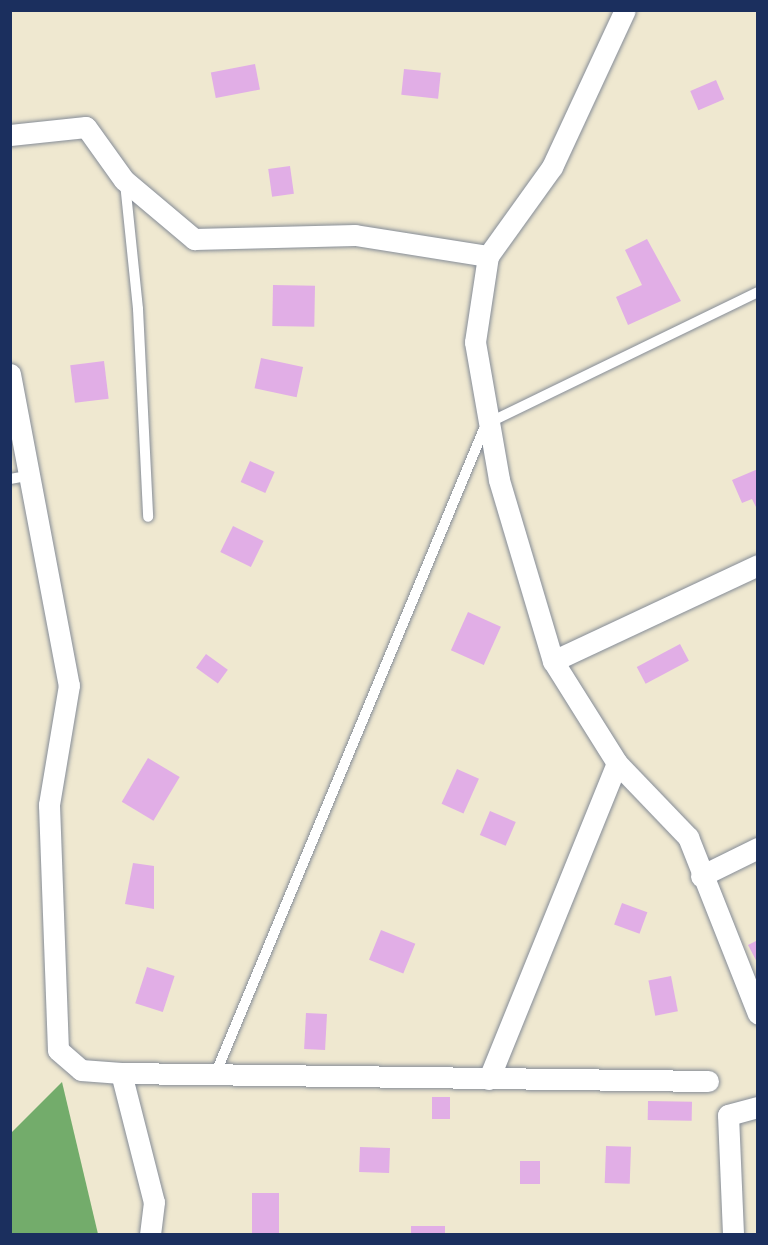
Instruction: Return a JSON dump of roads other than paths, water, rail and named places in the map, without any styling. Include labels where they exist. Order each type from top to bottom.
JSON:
[{"type":"street","points":[[625,10],[552,167],[488,256],[475,342],[486,424],[553,661],[617,763],[688,837],[701,876],[758,1014]]},
{"type":"street","points":[[10,135],[86,128],[124,180],[194,239],[355,235],[488,256]]},
{"type":"street","points":[[10,374],[32,475],[69,685],[50,805],[58,1050],[81,1070],[122,1073],[217,1070],[489,1079],[708,1081]]},
{"type":"street","points":[[553,661],[758,565]]},
{"type":"street","points":[[489,1079],[617,763]]},
{"type":"street","points":[[701,876],[758,848]]},
{"type":"street","points":[[122,1073],[154,1202],[150,1234]]},
{"type":"street","points":[[733,1234],[728,1115],[758,1107]]},
{"type":"lane","points":[[124,180],[138,309],[148,517]]},
{"type":"lane","points":[[217,1070],[486,424],[758,292]]},
{"type":"lane","points":[[10,479],[32,475]]}]
